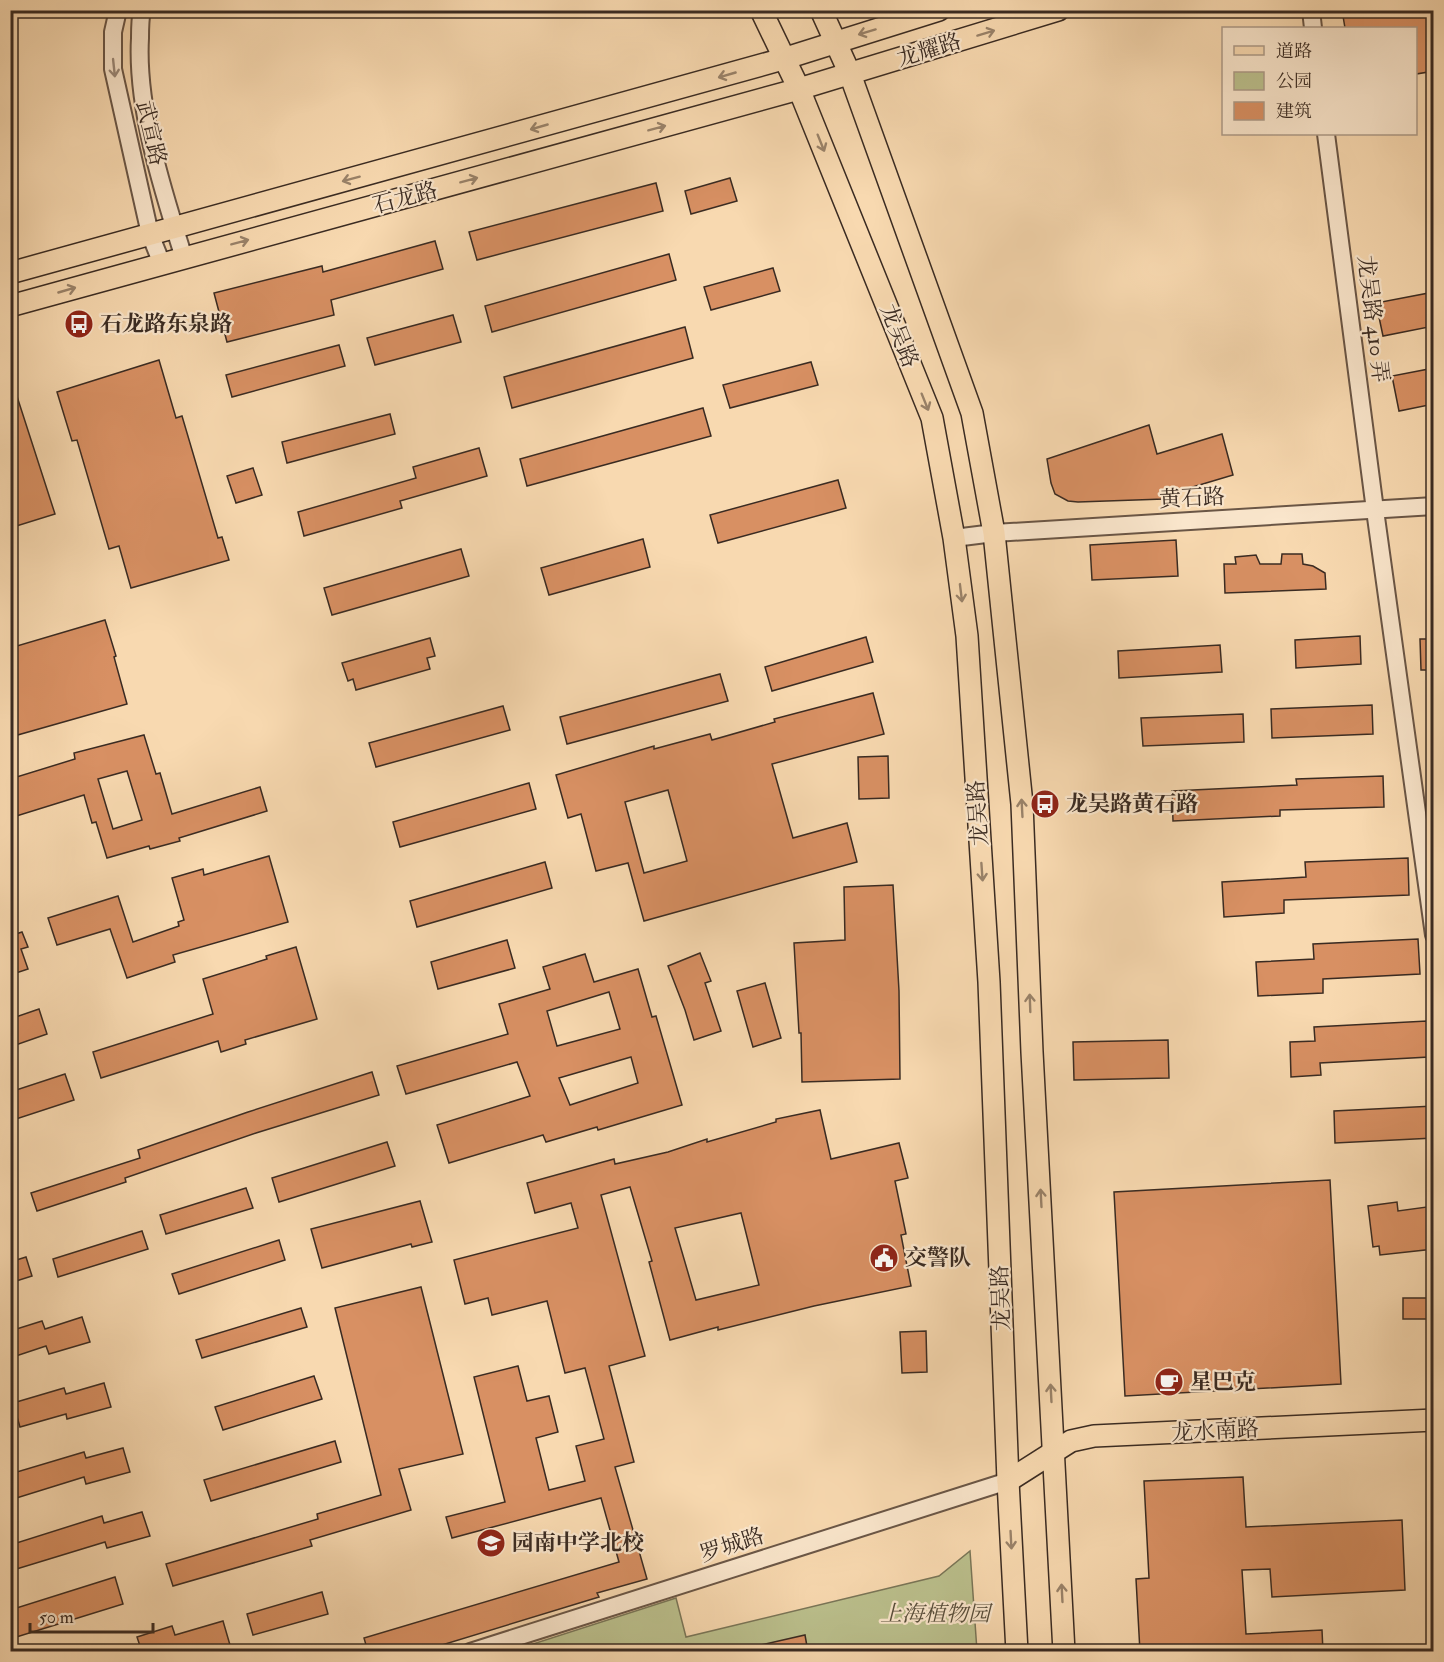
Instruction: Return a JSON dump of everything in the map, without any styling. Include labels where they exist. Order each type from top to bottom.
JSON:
[{"type":"main road","name":"龙吴路","points":[[762,10],[799,89],[932,418],[954,538],[967,636],[990,992],[1008,1481],[1017,1652]]},
{"type":"main road","name":"龙吴路","points":[[821,10],[850,74],[972,413],[994,533],[1022,804],[1032,1052],[1064,1652]]},
{"type":"main road","name":"龙耀路","points":[[783,59],[939,10]]},
{"type":"main road","name":"龙耀路","points":[[799,89],[1058,10]]},
{"type":"main road","name":"石龙路","points":[[10,273],[783,59]]},
{"type":"main road","name":"石龙路","points":[[10,306],[799,89]]},
{"type":"main road","name":"龙水南路","points":[[1008,1481],[1071,1441],[1094,1436],[1434,1420]]},
{"type":"street","name":"武宣路","points":[[118,10],[113,32],[113,69],[150,234],[162,264]]},
{"type":"street","points":[[142,10],[138,59],[141,91],[174,227],[184,258]]},
{"type":"street","points":[[1311,10],[1313,27]]},
{"type":"street","name":"龙吴路 410 弄","points":[[1326,135],[1434,934]]},
{"type":"street","name":"黄石路","points":[[954,538],[994,533],[1434,506]]},
{"type":"street","name":"罗城路","points":[[470,1652],[1008,1481]]},
{"type":"green space","name":"上海植物园","points":[[970,1551],[977,1651],[508,1652],[676,1598],[686,1637],[939,1576]]},
{"type":"building","points":[[1342,10],[1434,10],[1434,71],[1417,74],[1417,27],[1345,27]]},
{"type":"building","points":[[730,178],[737,201],[691,214],[685,191]]},
{"type":"building","points":[[656,183],[663,211],[477,260],[469,232]]},
{"type":"building","points":[[435,241],[443,269],[331,300],[334,315],[227,342],[214,293],[322,266],[323,272]]},
{"type":"building","points":[[669,254],[676,280],[492,332],[485,306]]},
{"type":"building","points":[[773,268],[780,291],[711,310],[704,287]]},
{"type":"building","points":[[1434,292],[1434,326],[1383,336],[1376,303]]},
{"type":"building","points":[[453,315],[461,342],[375,365],[367,338]]},
{"type":"building","points":[[685,327],[693,358],[512,408],[504,377]]},
{"type":"building","points":[[339,345],[345,366],[232,397],[226,375]]},
{"type":"building","points":[[159,360],[176,418],[182,416],[218,538],[222,537],[229,560],[131,588],[119,546],[109,549],[77,440],[72,441],[57,392]]},
{"type":"building","points":[[811,362],[818,385],[730,408],[723,385]]},
{"type":"building","points":[[1434,368],[1434,404],[1399,411],[1392,376]]},
{"type":"building","points":[[13,384],[55,514],[10,528],[10,385]]},
{"type":"building","points":[[703,408],[711,436],[527,486],[520,459]]},
{"type":"building","points":[[390,414],[395,434],[287,463],[282,442]]},
{"type":"building","points":[[1149,425],[1157,454],[1222,434],[1233,475],[1176,492],[1164,499],[1078,502],[1068,501],[1055,494],[1047,459]]},
{"type":"building","points":[[479,448],[487,476],[400,501],[402,508],[304,536],[298,512],[416,478],[413,467]]},
{"type":"building","points":[[253,468],[262,495],[236,503],[227,476]]},
{"type":"building","points":[[838,480],[846,508],[718,543],[710,515]]},
{"type":"building","points":[[643,539],[650,567],[549,595],[541,568]]},
{"type":"building","points":[[1176,540],[1178,576],[1092,580],[1090,545]]},
{"type":"building","points":[[461,549],[469,576],[332,615],[324,588]]},
{"type":"building","points":[[1282,554],[1302,554],[1303,564],[1313,566],[1325,573],[1326,589],[1225,593],[1224,564],[1236,564],[1235,557],[1256,555],[1260,564],[1281,564]]},
{"type":"building","points":[[105,620],[127,704],[14,736],[10,725],[10,648]]},
{"type":"building","points":[[1360,636],[1361,664],[1296,668],[1295,640]]},
{"type":"building","points":[[866,637],[873,662],[772,691],[765,667]]},
{"type":"building","points":[[430,638],[435,656],[427,658],[430,669],[356,690],[353,679],[348,681],[342,663]]},
{"type":"building","points":[[1420,639],[1434,639],[1434,670],[1421,670]]},
{"type":"building","points":[[1220,645],[1222,672],[1119,678],[1118,651]]},
{"type":"building","points":[[720,674],[728,701],[567,744],[560,717]]},
{"type":"building","points":[[873,693],[884,734],[772,764],[793,838],[847,823],[857,862],[644,921],[628,863],[596,871],[581,814],[568,818],[556,775],[654,746],[654,749],[710,734],[712,740],[775,722],[774,719]],"holes":[[[668,790],[687,861],[644,873],[625,802]]]},
{"type":"building","points":[[1372,705],[1373,734],[1272,738],[1271,709]]},
{"type":"building","points":[[503,706],[510,730],[376,767],[369,743]]},
{"type":"building","points":[[1243,714],[1244,742],[1143,746],[1141,718]]},
{"type":"building","points":[[144,735],[156,774],[160,773],[172,814],[260,787],[267,811],[179,838],[180,841],[150,849],[149,846],[107,858],[96,822],[92,823],[84,795],[10,818],[10,779],[75,759],[74,753]],"holes":[[[127,771],[142,820],[113,829],[98,779]]]},
{"type":"building","points":[[888,756],[889,798],[859,799],[858,757]]},
{"type":"building","points":[[1383,776],[1384,807],[1280,810],[1280,816],[1173,821],[1172,791],[1297,785],[1296,779]]},
{"type":"building","points":[[529,783],[536,809],[400,847],[393,822]]},
{"type":"building","points":[[269,856],[288,922],[173,955],[175,962],[127,978],[110,929],[57,945],[48,918],[118,896],[133,942],[179,926],[178,922],[184,920],[172,878],[203,869],[204,875]]},
{"type":"building","points":[[1408,858],[1409,895],[1284,900],[1284,913],[1224,917],[1222,882],[1306,877],[1305,862]]},
{"type":"building","points":[[545,862],[552,888],[417,927],[410,901]]},
{"type":"building","points":[[893,885],[899,991],[900,1079],[802,1082],[801,1033],[799,1033],[794,943],[845,940],[844,887]]},
{"type":"building","points":[[10,924],[16,934],[22,932],[28,947],[21,949],[28,969],[10,975]]},
{"type":"building","points":[[1418,939],[1420,974],[1323,979],[1323,993],[1258,996],[1256,962],[1314,959],[1313,944]]},
{"type":"building","points":[[507,940],[515,968],[438,989],[431,962]]},
{"type":"building","points":[[296,947],[317,1019],[245,1040],[246,1044],[221,1052],[218,1041],[101,1078],[93,1052],[213,1014],[203,979],[267,959],[266,956]]},
{"type":"building","points":[[700,953],[711,981],[705,983],[721,1031],[694,1040],[668,966]]},
{"type":"building","points":[[585,954],[594,982],[638,969],[652,1017],[656,1016],[682,1105],[598,1130],[597,1127],[546,1142],[543,1135],[449,1163],[437,1125],[530,1096],[517,1062],[406,1094],[397,1066],[508,1034],[499,1004],[550,989],[543,967]],"holes":[[[609,992],[620,1029],[557,1046],[547,1011]],[[631,1057],[638,1083],[570,1105],[559,1078]]]},
{"type":"building","points":[[765,983],[781,1038],[753,1047],[737,991]]},
{"type":"building","points":[[39,1009],[47,1034],[10,1047],[10,1019]]},
{"type":"building","points":[[1427,1021],[1429,1057],[1320,1063],[1321,1075],[1291,1077],[1290,1042],[1315,1041],[1314,1027]]},
{"type":"building","points":[[1168,1040],[1169,1078],[1074,1080],[1073,1042]]},
{"type":"building","points":[[372,1072],[379,1095],[256,1133],[125,1178],[126,1182],[37,1211],[31,1193],[140,1158],[138,1150]]},
{"type":"building","points":[[65,1074],[74,1100],[10,1121],[10,1092]]},
{"type":"building","points":[[1434,1106],[1434,1138],[1335,1143],[1334,1111]]},
{"type":"building","points":[[820,1110],[831,1159],[899,1143],[908,1178],[895,1181],[906,1234],[901,1235],[911,1286],[814,1306],[718,1330],[718,1327],[670,1340],[649,1262],[652,1261],[630,1187],[601,1195],[645,1356],[609,1366],[634,1462],[615,1467],[647,1579],[597,1593],[599,1597],[419,1652],[368,1652],[364,1638],[619,1562],[601,1498],[452,1538],[446,1517],[505,1502],[474,1377],[518,1366],[527,1401],[549,1396],[558,1432],[536,1438],[549,1490],[585,1481],[576,1446],[604,1439],[585,1368],[565,1373],[547,1301],[492,1315],[488,1298],[465,1304],[454,1260],[578,1228],[571,1203],[535,1213],[527,1183],[614,1159],[615,1164],[668,1152],[707,1139],[707,1142],[776,1122],[776,1119]],"holes":[[[741,1213],[759,1285],[696,1300],[675,1228]]]},
{"type":"building","points":[[387,1142],[395,1166],[279,1202],[272,1178]]},
{"type":"building","points":[[1330,1180],[1341,1384],[1125,1396],[1114,1192]]},
{"type":"building","points":[[246,1188],[253,1208],[166,1234],[160,1215]]},
{"type":"building","points":[[420,1201],[432,1242],[412,1247],[411,1244],[322,1268],[311,1229]]},
{"type":"building","points":[[1397,1202],[1398,1211],[1434,1206],[1434,1249],[1380,1255],[1379,1246],[1373,1247],[1368,1206]]},
{"type":"building","points":[[142,1231],[148,1249],[58,1277],[53,1259]]},
{"type":"building","points":[[279,1240],[285,1260],[179,1294],[172,1274]]},
{"type":"building","points":[[26,1257],[32,1276],[10,1283],[10,1262]]},
{"type":"building","points":[[421,1287],[463,1454],[399,1469],[411,1510],[310,1540],[312,1546],[173,1586],[166,1564],[318,1519],[317,1514],[381,1495],[335,1308]]},
{"type":"building","points":[[1403,1298],[1434,1298],[1434,1319],[1403,1319]]},
{"type":"building","points":[[301,1308],[307,1327],[202,1358],[196,1340]]},
{"type":"building","points":[[82,1317],[90,1342],[49,1354],[46,1346],[10,1358],[10,1331],[42,1321],[45,1329]]},
{"type":"building","points":[[926,1331],[927,1372],[902,1373],[900,1332]]},
{"type":"building","points":[[314,1376],[322,1399],[223,1430],[215,1407]]},
{"type":"building","points":[[104,1383],[111,1407],[67,1419],[66,1414],[20,1427],[13,1403],[64,1388],[66,1394]]},
{"type":"building","points":[[335,1441],[341,1462],[211,1501],[204,1480]]},
{"type":"building","points":[[123,1448],[130,1472],[86,1484],[84,1477],[10,1500],[10,1474],[84,1452],[86,1458]]},
{"type":"building","points":[[1243,1477],[1246,1527],[1402,1520],[1405,1590],[1272,1597],[1270,1569],[1242,1570],[1246,1634],[1322,1630],[1323,1652],[1140,1652],[1136,1579],[1149,1578],[1144,1481]]},
{"type":"building","points":[[142,1512],[150,1536],[107,1548],[105,1542],[10,1571],[10,1545],[102,1516],[104,1523]]},
{"type":"building","points":[[115,1577],[123,1604],[10,1639],[10,1610]]},
{"type":"building","points":[[322,1592],[328,1614],[253,1635],[247,1614]]},
{"type":"building","points":[[223,1621],[230,1645],[207,1652],[142,1652],[137,1637],[172,1626],[175,1635]]},
{"type":"building","points":[[805,1635],[808,1652],[757,1652],[756,1646]]},
{"type":"place","name":"石龙路东泉路","points":[[79,324]]},
{"type":"place","name":"龙吴路黄石路","points":[[1045,804]]},
{"type":"place","name":"交警队","points":[[884,1258]]},
{"type":"place","name":"星巴克","points":[[1169,1382]]},
{"type":"place","name":"园南中学北校","points":[[491,1543]]}]
